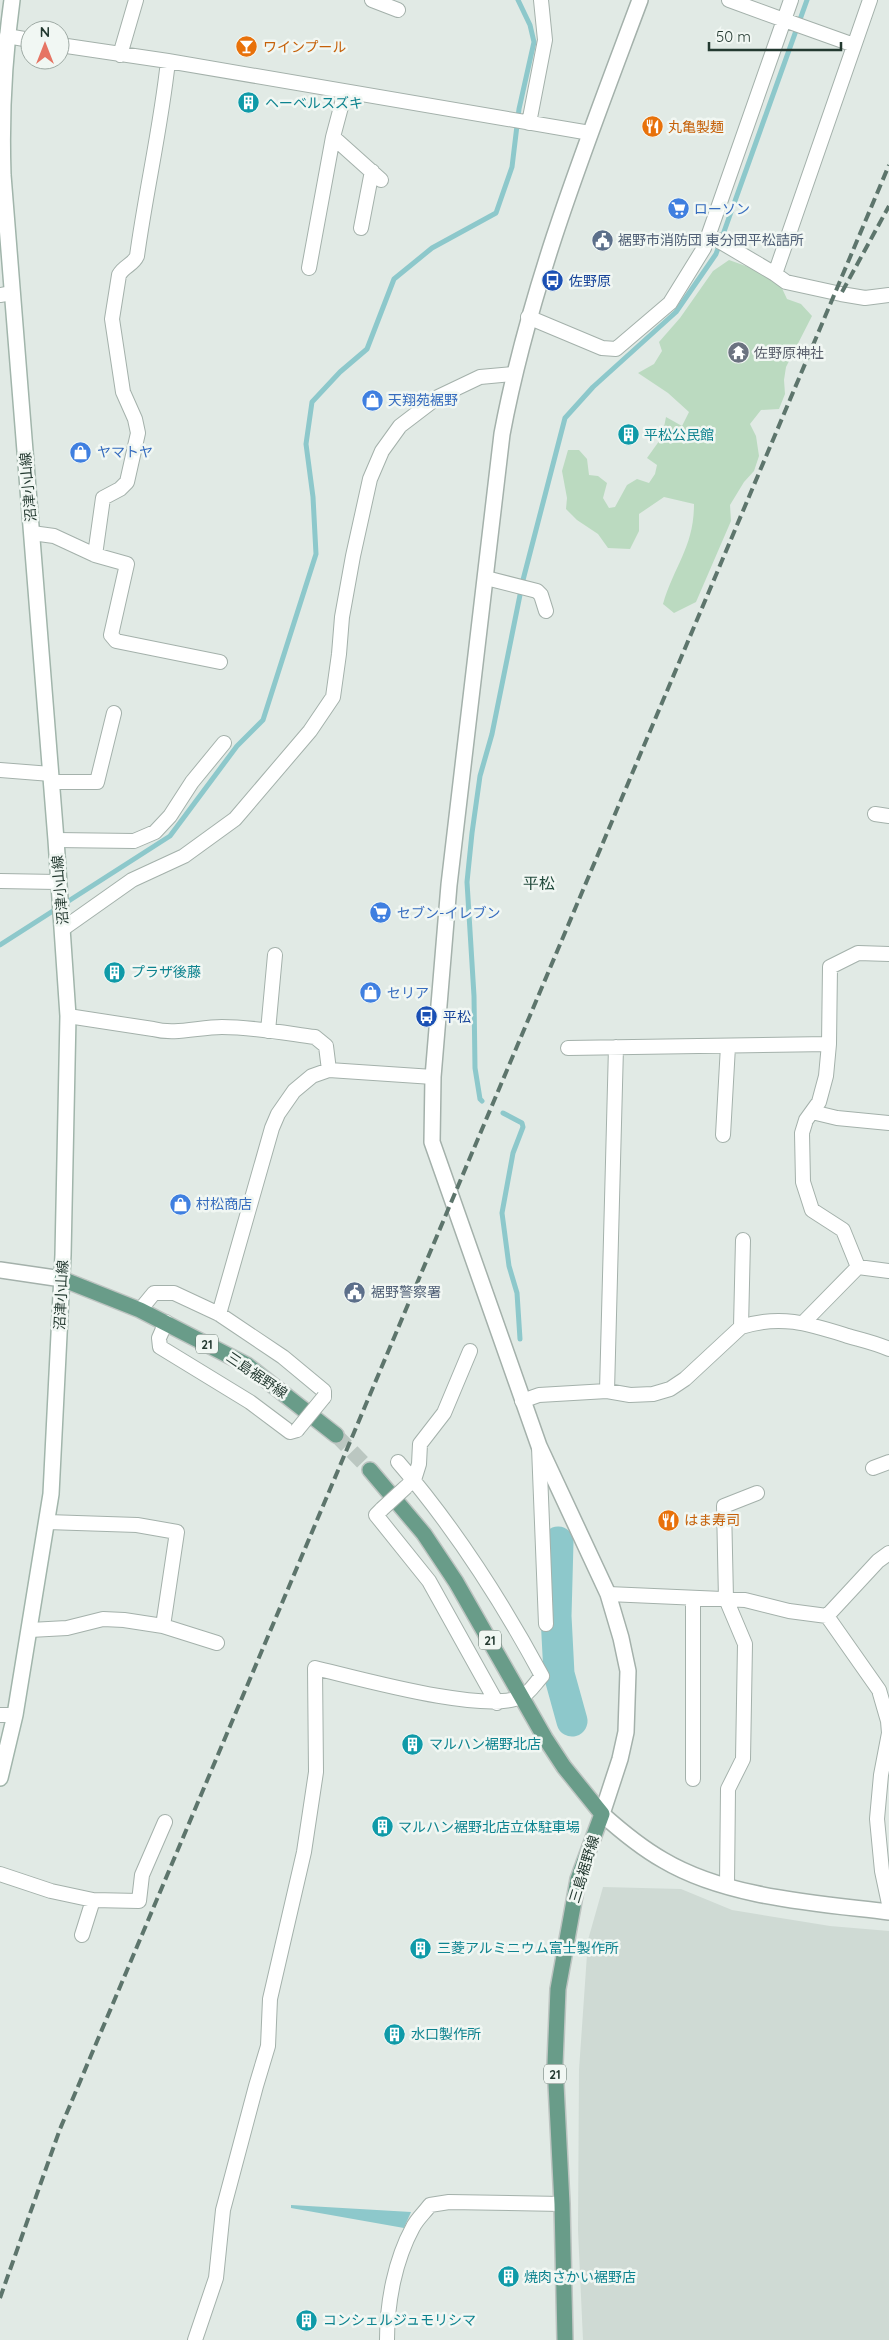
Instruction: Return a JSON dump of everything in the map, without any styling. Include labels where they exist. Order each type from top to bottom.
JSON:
[{"type":"main road","name":"三島裾野線","points":[[62,1279],[166,1322],[247,1365],[336,1435]]},
{"type":"main road","name":"21","points":[[370,1470],[424,1534],[456,1582],[564,1767],[602,1814]]},
{"type":"main road","name":"三島裾野線","points":[[565,2340],[562,2204],[555,2064],[558,1989],[578,1879],[602,1814]]},
{"type":"street","name":"沼津小山線","points":[[0,1778],[16,1715],[51,1494],[62,1279],[68,1016],[63,925],[58,884],[32,533],[6,294],[2,139],[7,36],[12,0]]},
{"type":"street","points":[[120,55],[136,0]]},
{"type":"street","points":[[372,0],[398,10]]},
{"type":"street","points":[[529,123],[545,40],[541,0]]},
{"type":"street","points":[[640,0],[590,133],[528,317],[513,374],[502,434],[450,876],[433,1077],[432,1142],[490,1302],[522,1401],[539,1446],[608,1594],[628,1671],[626,1732],[620,1759],[602,1814],[631,1840],[664,1861],[696,1876],[727,1885],[807,1902],[889,1912]]},
{"type":"street","points":[[729,0],[854,45]]},
{"type":"street","points":[[528,317],[602,348],[616,349],[670,303],[712,237],[792,23],[791,0]]},
{"type":"street","points":[[775,274],[870,0]]},
{"type":"street","points":[[7,36],[20,38]]},
{"type":"street","points":[[70,47],[168,61],[590,133]]},
{"type":"street","points":[[95,555],[103,498],[120,489],[127,482],[138,433],[135,419],[123,392],[112,319],[119,275],[122,270],[134,262],[137,256],[143,212],[154,162],[156,131],[163,112],[168,61]]},
{"type":"street","points":[[309,268],[333,137],[345,92]]},
{"type":"street","points":[[333,137],[377,176],[361,228]]},
{"type":"street","points":[[712,237],[786,282],[865,298],[889,295]]},
{"type":"street","points":[[63,925],[132,880],[184,856],[235,819],[310,731],[333,697],[342,617],[353,556],[370,479],[382,452],[400,426],[438,397],[480,377],[513,374]]},
{"type":"street","points":[[32,533],[54,536],[95,555],[128,564],[111,635],[116,641],[220,662]]},
{"type":"street","points":[[486,578],[521,587],[541,595],[546,611]]},
{"type":"street","points":[[0,770],[51,778],[97,782],[114,713]]},
{"type":"street","points":[[56,840],[134,841],[155,832],[170,816],[192,782],[224,743]]},
{"type":"street","points":[[875,814],[889,816]]},
{"type":"street","points":[[0,881],[58,884]]},
{"type":"street","points":[[858,1267],[843,1230],[812,1210],[803,1182],[802,1133],[806,1120],[819,1102],[826,1076],[829,1044],[830,967],[858,953],[889,954]]},
{"type":"street","points":[[268,1031],[275,955]]},
{"type":"street","points":[[68,1016],[166,1032],[223,1027],[315,1037],[326,1046],[329,1070]]},
{"type":"street","points":[[568,1048],[829,1044]]},
{"type":"street","points":[[723,1135],[728,1046]]},
{"type":"street","points":[[607,1391],[616,1047]]},
{"type":"street","points":[[220,1314],[272,1128],[278,1114],[294,1091],[312,1076],[329,1070],[433,1077]]},
{"type":"street","points":[[812,1112],[837,1118],[889,1123]]},
{"type":"street","points":[[742,1327],[743,1240]]},
{"type":"street","points":[[858,1267],[889,1271]]},
{"type":"street","points":[[804,1322],[858,1267]]},
{"type":"street","points":[[0,1270],[62,1279]]},
{"type":"street","points":[[140,1310],[154,1292],[174,1292],[220,1314],[283,1357],[324,1391],[324,1397],[297,1430],[290,1432],[250,1402],[160,1347],[159,1338],[166,1322]]},
{"type":"street","points":[[522,1401],[539,1395],[607,1391],[630,1395],[653,1394],[670,1389],[685,1379],[742,1327],[776,1320],[804,1322],[889,1349]]},
{"type":"street","points":[[470,1351],[444,1413],[420,1444],[419,1464],[410,1484],[376,1515],[429,1581],[497,1703]]},
{"type":"street","points":[[539,1446],[546,1624]]},
{"type":"street","points":[[398,1462],[410,1484],[480,1569],[542,1676]]},
{"type":"street","points":[[873,1468],[889,1462]]},
{"type":"street","points":[[727,1885],[728,1789],[743,1759],[745,1644],[726,1599],[724,1506],[757,1493]]},
{"type":"street","points":[[47,1522],[137,1525],[177,1532],[163,1626]]},
{"type":"street","points":[[827,1616],[878,1561],[889,1553]]},
{"type":"street","points":[[608,1594],[745,1600],[789,1611],[827,1616],[879,1690],[888,1721],[877,1819],[886,1870],[889,1904]]},
{"type":"street","points":[[693,1598],[693,1779]]},
{"type":"street","points":[[30,1630],[67,1628],[103,1619],[124,1620],[163,1626],[217,1643]]},
{"type":"street","points":[[195,2340],[216,2278],[223,2210],[268,2046],[270,1999],[304,1852],[316,1772],[315,1668],[424,1694],[497,1703],[522,1697],[542,1676],[545,1661]]},
{"type":"street","points":[[0,1715],[16,1715]]},
{"type":"street","points":[[0,1874],[51,1891],[93,1900],[140,1901],[142,1875],[165,1822]]},
{"type":"street","points":[[82,1935],[93,1900]]},
{"type":"street","points":[[387,2340],[387,2315],[400,2255],[414,2225],[430,2205],[450,2202],[562,2204]]},
{"type":"shaded area","points":[[603,1887],[681,1889],[732,1910],[830,1926],[889,1931],[889,2340],[583,2340],[578,2230],[579,2070],[588,1940]]},
{"type":"green space","points":[[729,260],[757,270],[780,284],[787,299],[801,304],[812,316],[786,367],[784,380],[785,394],[779,409],[761,410],[750,424],[756,436],[759,456],[754,471],[744,482],[730,505],[731,521],[696,602],[674,613],[663,604],[687,545],[691,532],[694,504],[664,497],[639,514],[639,531],[630,549],[608,548],[598,534],[577,520],[566,509],[567,498],[562,471],[568,450],[579,450],[587,459],[589,475],[598,476],[607,483],[603,498],[609,508],[615,507],[627,485],[637,479],[649,483],[655,474],[657,465],[647,458],[662,437],[666,417],[682,426],[689,412],[668,393],[638,373],[654,364],[662,351],[659,342],[680,318],[713,271]]},
{"type":"water","points":[[291,2205],[411,2212],[404,2228],[291,2208]]},
{"type":"waterway","points":[[0,945],[170,836],[237,746],[263,720],[316,554],[313,497],[306,444],[312,402],[340,372],[367,349],[394,279],[432,248],[496,213],[512,167],[519,109],[534,42],[530,25],[518,0]]},
{"type":"waterway","points":[[482,1101],[480,1099],[475,1068],[474,996],[467,882],[472,833],[480,776],[492,734],[523,580],[565,418],[593,387],[676,312],[716,254],[807,0]]},
{"type":"waterway","points":[[503,1113],[522,1123],[523,1127],[513,1153],[502,1213],[509,1266],[517,1293],[520,1339]]},
{"type":"waterway","points":[[558,1542],[556,1616],[559,1674],[572,1721]]},
{"type":"tunnel","points":[[336,1435],[370,1470]]},
{"type":"railway","points":[[0,2298],[60,2129],[889,165]]},
{"type":"railway","points":[[842,292],[889,206]]},
{"type":"place","name":"ワインプール","points":[[247,47]]},
{"type":"place","name":"ヘーベルスズキ","points":[[249,103]]},
{"type":"place","name":"丸亀製麺","points":[[652,127]]},
{"type":"place","name":"ローソン","points":[[678,209]]},
{"type":"place","name":"裾野市消防団 東分団平松詰所","points":[[602,240]]},
{"type":"place","name":"佐野原","points":[[553,281]]},
{"type":"place","name":"佐野原神社","points":[[738,353]]},
{"type":"place","name":"天翔苑裾野","points":[[372,400]]},
{"type":"place","name":"平松公民館","points":[[628,435]]},
{"type":"place","name":"ヤマトヤ","points":[[81,452]]},
{"type":"place","name":"セブン-イレブン","points":[[381,913]]},
{"type":"place","name":"プラザ後藤","points":[[115,972]]},
{"type":"place","name":"セリア","points":[[371,993]]},
{"type":"place","name":"平松","points":[[427,1017]]},
{"type":"place","name":"村松商店","points":[[180,1204]]},
{"type":"place","name":"裾野警察署","points":[[355,1292]]},
{"type":"place","name":"はま寿司","points":[[668,1520]]},
{"type":"place","name":"マルハン裾野北店","points":[[413,1744]]},
{"type":"place","name":"マルハン裾野北店立体駐車場","points":[[382,1827]]},
{"type":"place","name":"三菱アルミニウム富士製作所","points":[[421,1948]]},
{"type":"place","name":"水口製作所","points":[[395,2034]]},
{"type":"place","name":"焼肉さかい裾野店","points":[[508,2277]]},
{"type":"place","name":"コンシェルジュモリシマ","points":[[307,2320]]},
{"type":"district","name":"平松","points":[[539,883]]}]
